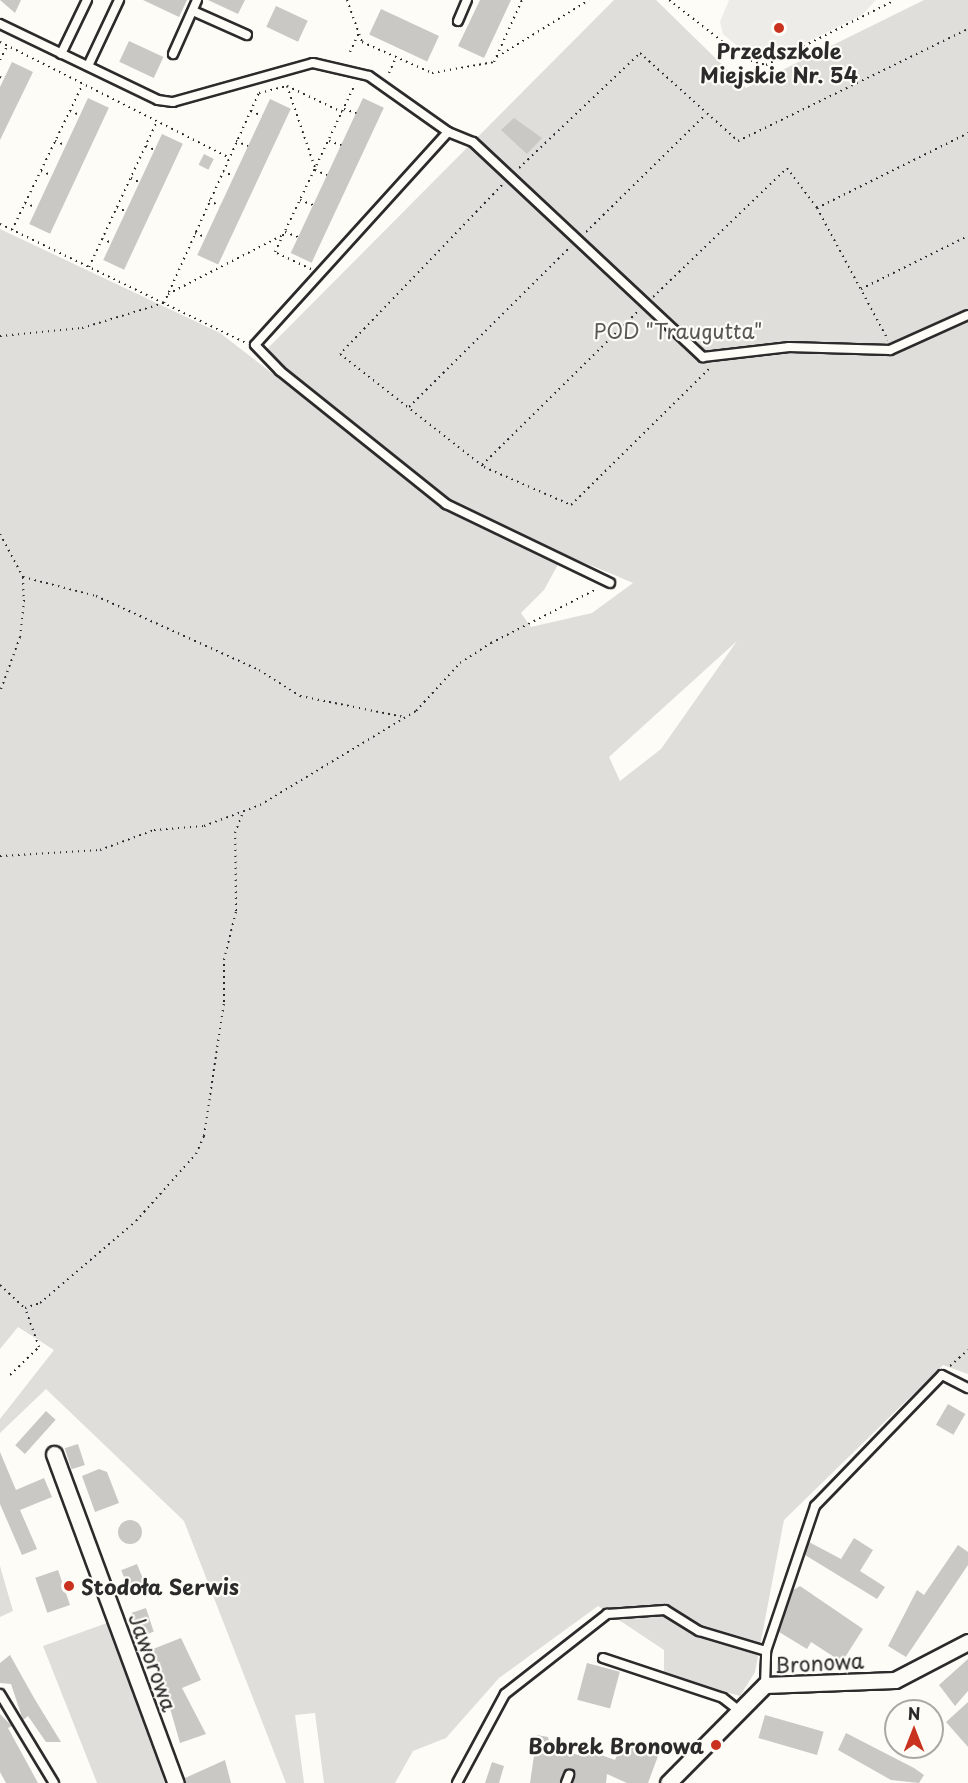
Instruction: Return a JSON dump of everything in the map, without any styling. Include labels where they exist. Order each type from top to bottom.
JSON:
[{"type":"street","name":"Jaworowa","points":[[54,1454],[176,1783]]},
{"type":"street","name":"Bronowa","points":[[668,1783],[738,1708],[765,1685],[895,1680],[968,1642]]},
{"type":"lane","points":[[61,54],[87,0]]},
{"type":"lane","points":[[88,66],[119,0]]},
{"type":"lane","points":[[173,54],[197,0]]},
{"type":"lane","points":[[458,21],[467,0]]},
{"type":"lane","points":[[193,11],[247,35]]},
{"type":"lane","points":[[0,24],[61,54],[173,102],[314,63],[360,73],[448,132],[473,142],[695,354],[721,357],[789,347],[893,350],[968,315]]},
{"type":"lane","points":[[448,132],[255,345],[280,371],[446,504],[610,583]]},
{"type":"lane","points":[[765,1685],[766,1651],[815,1506],[942,1375],[968,1388]]},
{"type":"lane","points":[[457,1783],[505,1694],[607,1614],[665,1610],[699,1631],[766,1651]]},
{"type":"lane","points":[[603,1659],[723,1698],[738,1708]]},
{"type":"lane","points":[[0,1694],[54,1783]]},
{"type":"path","points":[[347,0],[362,42],[432,73],[496,58],[589,0]]},
{"type":"path","points":[[496,58],[522,0]]},
{"type":"path","points":[[669,0],[746,59],[766,65],[895,0]]},
{"type":"path","points":[[721,357],[575,505],[482,465],[338,351],[510,177],[640,53],[738,141],[968,29]]},
{"type":"path","points":[[350,52],[359,33]]},
{"type":"path","points":[[0,42],[229,157]]},
{"type":"path","points":[[0,60],[7,46]]},
{"type":"path","points":[[389,73],[396,57]]},
{"type":"path","points":[[321,274],[276,252],[360,73]]},
{"type":"path","points":[[12,230],[83,84]]},
{"type":"path","points":[[286,86],[315,169],[327,175]]},
{"type":"path","points":[[164,303],[259,93],[286,86],[343,111],[356,113]]},
{"type":"path","points":[[70,111],[80,115]]},
{"type":"path","points":[[251,111],[262,116]]},
{"type":"path","points":[[409,407],[706,114]]},
{"type":"path","points":[[90,267],[157,121]]},
{"type":"path","points":[[817,208],[968,133]]},
{"type":"path","points":[[55,141],[65,145]]},
{"type":"path","points":[[237,141],[248,146]]},
{"type":"path","points":[[329,141],[341,145]]},
{"type":"path","points":[[146,146],[155,150]]},
{"type":"path","points":[[482,465],[782,169],[791,169],[817,208],[893,350]]},
{"type":"path","points":[[41,171],[51,175]]},
{"type":"path","points":[[223,171],[233,176]]},
{"type":"path","points":[[130,178],[139,182]]},
{"type":"path","points":[[300,200],[313,205]]},
{"type":"path","points":[[209,201],[219,206]]},
{"type":"path","points":[[25,203],[35,207]]},
{"type":"path","points":[[117,207],[125,211]]},
{"type":"path","points":[[0,224],[255,345]]},
{"type":"path","points":[[195,233],[205,237]]},
{"type":"path","points":[[167,295],[284,234],[298,237]]},
{"type":"path","points":[[861,289],[968,236]]},
{"type":"path","points":[[102,239],[110,242]]},
{"type":"path","points":[[0,336],[82,328],[164,303]]},
{"type":"path","points":[[0,534],[23,577],[20,637],[0,692]]},
{"type":"path","points":[[23,577],[96,596],[259,670],[300,696],[404,717]]},
{"type":"path","points":[[0,856],[100,850],[154,830],[204,826],[243,812],[404,717],[460,663],[490,643],[610,583]]},
{"type":"path","points":[[25,1308],[40,1303],[136,1221],[196,1154],[204,1136],[224,1002],[224,960],[236,911],[235,833],[243,812]]},
{"type":"path","points":[[0,1285],[25,1308],[39,1347],[10,1375]]},
{"type":"path","points":[[942,1375],[968,1350]]},
{"type":"shaded area","name":"Przedszkole Miejskie Nr. 54","points":[[729,0],[876,0],[862,15],[770,60],[749,56],[723,34],[720,22]]},
{"type":"green space","name":"POD \"Traugutta\"","points":[[614,0],[656,0],[746,88],[924,0],[968,0],[968,1374],[943,1365],[784,1520],[755,1672],[740,1696],[664,1674],[664,1650],[598,1606],[499,1678],[446,1738],[413,1751],[395,1783],[324,1783],[315,1713],[295,1715],[304,1783],[286,1783],[184,1521],[46,1389],[0,1433],[0,1419],[54,1350],[18,1327],[0,1349],[0,229],[220,333],[317,408],[323,400],[265,351]],"holes":[[[553,550],[612,574],[633,583],[592,613],[531,627],[521,613],[544,590],[560,561]],[[737,641],[661,749],[620,781],[609,757]]]},
{"type":"green space","points":[[0,1566],[13,1611],[0,1617]]},
{"type":"green space","points":[[107,1623],[165,1783],[97,1783],[43,1646]]},
{"type":"building","points":[[0,0],[21,0],[15,13]]},
{"type":"building","points":[[143,0],[187,0],[179,17]]},
{"type":"building","points":[[208,0],[245,0],[238,14]]},
{"type":"building","points":[[480,0],[511,0],[484,58],[458,46]]},
{"type":"building","points":[[276,6],[308,21],[298,42],[266,27]]},
{"type":"building","points":[[381,9],[439,36],[427,61],[369,34]]},
{"type":"building","points":[[129,41],[163,57],[154,78],[119,62]]},
{"type":"building","points":[[12,62],[33,72],[0,140],[0,87]]},
{"type":"building","points":[[88,98],[109,108],[50,234],[29,224]]},
{"type":"building","points":[[363,98],[384,108],[312,263],[291,253]]},
{"type":"building","points":[[270,99],[291,109],[218,265],[197,255]]},
{"type":"building","points":[[514,118],[542,138],[527,154],[501,130]]},
{"type":"building","points":[[162,134],[183,144],[124,270],[103,260]]},
{"type":"building","points":[[204,154],[214,159],[208,170],[199,165]]},
{"type":"building","points":[[948,1404],[965,1414],[953,1435],[936,1425]]},
{"type":"building","points":[[46,1411],[56,1420],[25,1454],[15,1445]]},
{"type":"building","points":[[78,1444],[85,1465],[71,1469],[65,1448]]},
{"type":"building","points":[[0,1452],[16,1490],[44,1478],[52,1497],[20,1510],[37,1549],[22,1555],[0,1504]]},
{"type":"building","points":[[99,1469],[107,1472],[119,1503],[95,1512],[82,1476]]},
{"type":"building","points":[[130,1520],[139,1523],[142,1532],[139,1541],[130,1544],[121,1541],[118,1532],[121,1523]]},
{"type":"building","points":[[854,1538],[873,1550],[860,1571],[885,1587],[877,1599],[805,1555],[809,1542],[841,1559]]},
{"type":"building","points":[[958,1545],[968,1552],[968,1565],[906,1657],[888,1646],[917,1590],[924,1595]]},
{"type":"building","points":[[137,1564],[145,1584],[129,1591],[121,1570]]},
{"type":"building","points":[[58,1570],[70,1605],[47,1613],[35,1578]]},
{"type":"building","points":[[800,1586],[863,1629],[842,1662],[811,1642],[807,1649],[779,1632],[793,1590]]},
{"type":"building","points":[[146,1608],[154,1632],[139,1636],[132,1613]]},
{"type":"building","points":[[181,1638],[201,1680],[182,1688],[206,1734],[180,1743],[153,1649]]},
{"type":"building","points":[[10,1655],[61,1742],[46,1742],[28,1716],[23,1720],[11,1684],[0,1683],[0,1663]]},
{"type":"building","points":[[968,1659],[968,1691],[955,1706],[939,1685]]},
{"type":"building","points":[[587,1663],[620,1672],[610,1709],[577,1700]]},
{"type":"building","points":[[968,1702],[968,1747],[946,1722]]},
{"type":"building","points":[[0,1714],[12,1726],[8,1728],[38,1783],[6,1783],[0,1772]]},
{"type":"building","points":[[765,1715],[824,1732],[817,1755],[758,1738]]},
{"type":"building","points":[[846,1733],[884,1753],[884,1759],[897,1759],[924,1775],[919,1783],[891,1780],[838,1750]]},
{"type":"building","points":[[537,1735],[548,1737],[550,1746],[578,1755],[582,1748],[615,1760],[622,1742],[658,1756],[648,1783],[627,1783],[607,1774],[606,1783],[572,1783],[575,1773],[569,1769],[560,1783],[530,1783]]},
{"type":"building","points":[[225,1760],[231,1783],[186,1783],[185,1778]]},
{"type":"building","points":[[492,1762],[504,1766],[499,1783],[485,1783]]},
{"type":"place","name":"Przedszkole Miejskie Nr. 54","points":[[779,28]]},
{"type":"place","name":"Stodoła Serwis","points":[[69,1586]]},
{"type":"place","name":"Bobrek Bronowa","points":[[716,1745]]}]
